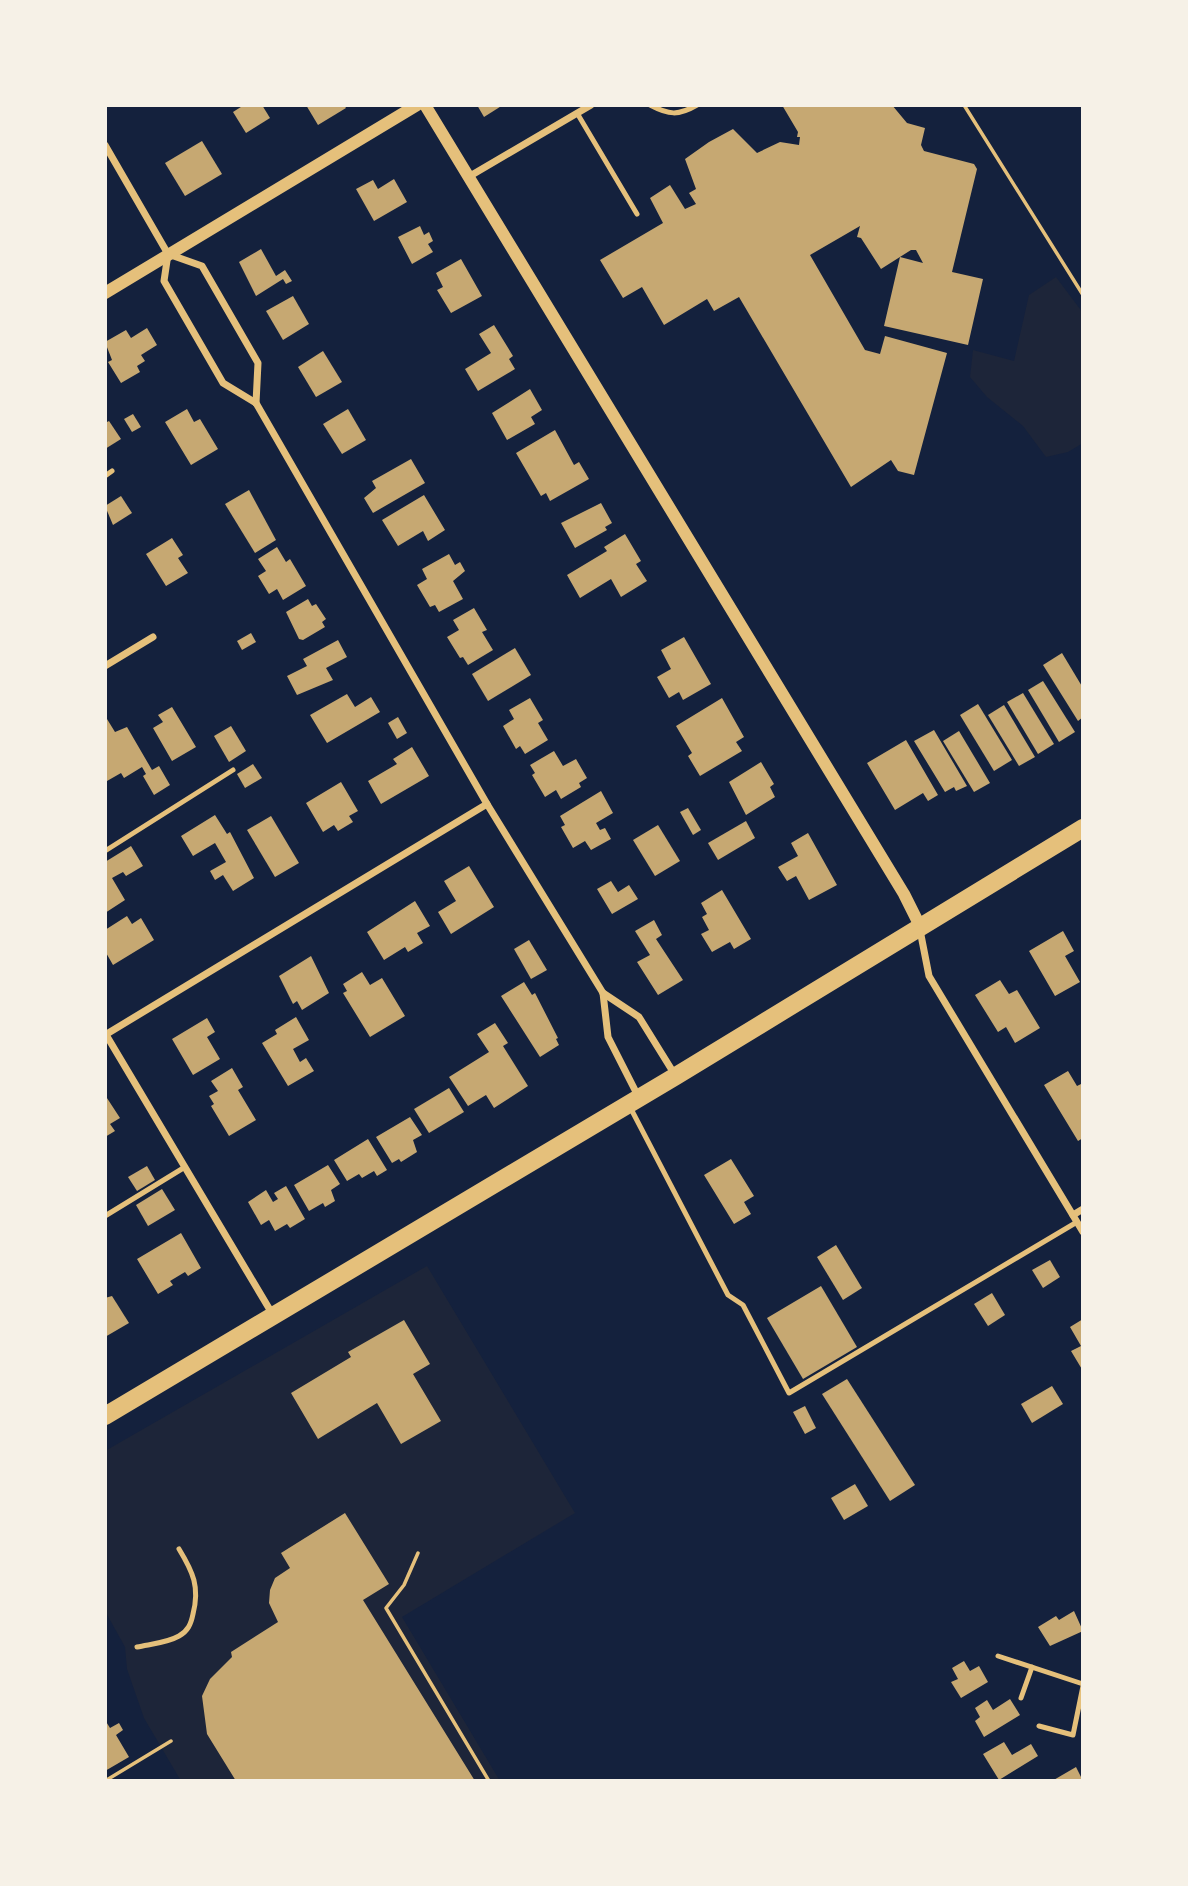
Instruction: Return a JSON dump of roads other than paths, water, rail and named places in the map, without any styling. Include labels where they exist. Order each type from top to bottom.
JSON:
[{"type":"main road","points":[[105,1416],[676,1076],[1083,828]]},
{"type":"street","points":[[105,293],[417,105]]},
{"type":"street","points":[[425,105],[904,894],[920,926],[929,976],[1083,1232]]},
{"type":"street","points":[[470,176],[591,105]]},
{"type":"street","points":[[105,145],[168,254],[164,281],[223,383],[256,403],[487,804],[603,993],[639,1017],[676,1076]]},
{"type":"street","points":[[168,254],[202,266],[258,363],[256,403]]},
{"type":"street","points":[[105,666],[153,637]]},
{"type":"street","points":[[273,1316],[105,1034],[487,804]]},
{"type":"street","points":[[603,993],[608,1037],[634,1101]]},
{"type":"street","points":[[1075,1219],[1083,1209]]},
{"type":"lane","points":[[650,105],[670,115],[684,113],[697,105]]},
{"type":"lane","points":[[577,113],[637,214]]},
{"type":"lane","points":[[105,476],[112,471]]},
{"type":"lane","points":[[105,851],[233,770]]},
{"type":"lane","points":[[634,1101],[728,1295],[743,1305],[789,1393],[1075,1219]]},
{"type":"lane","points":[[105,1216],[185,1167]]},
{"type":"lane","points":[[137,1647],[172,1639],[190,1626],[198,1595],[195,1575],[179,1549]]},
{"type":"lane","points":[[998,1656],[1083,1685],[1073,1735],[1039,1727]]},
{"type":"lane","points":[[1021,1698],[1032,1667]]}]
